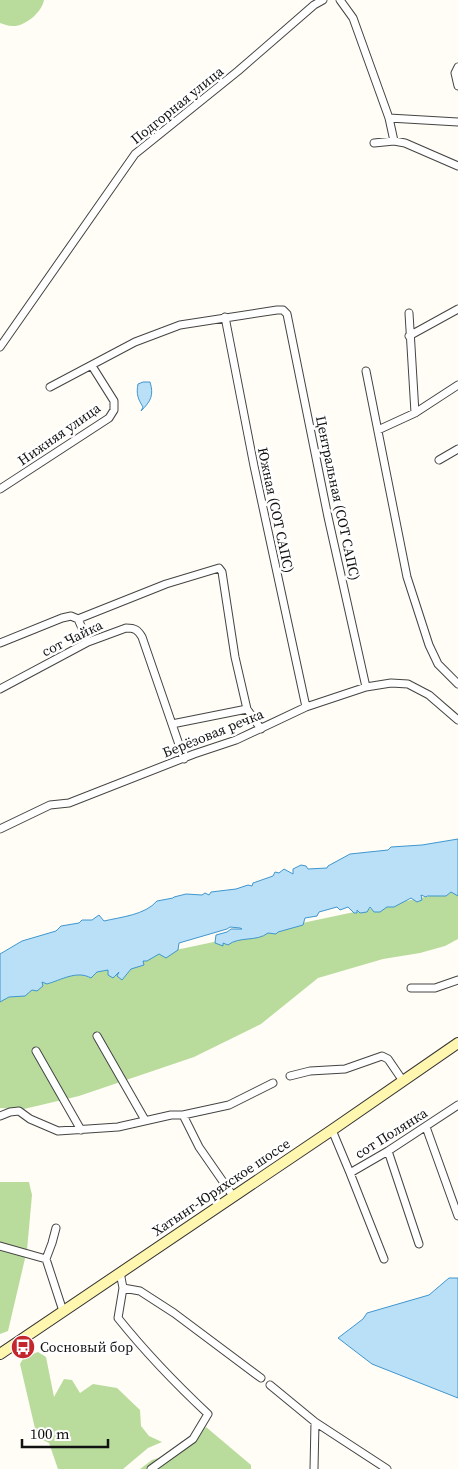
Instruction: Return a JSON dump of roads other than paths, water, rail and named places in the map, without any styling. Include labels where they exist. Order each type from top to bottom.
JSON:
[{"type":"main road","name":"Хатынг-Юряхское шоссе","points":[[0,1354],[458,1043]]},
{"type":"street","name":"Подгорная улица","points":[[0,345],[135,154],[238,71],[314,5],[323,0]]},
{"type":"street","points":[[340,0],[353,18],[389,118],[394,141]]},
{"type":"street","points":[[458,67],[455,72],[458,86]]},
{"type":"street","points":[[389,118],[458,122]]},
{"type":"street","points":[[374,143],[394,141],[405,143],[458,166]]},
{"type":"street","points":[[410,336],[458,309]]},
{"type":"street","name":"Центральная (СОТ САПС)","points":[[225,318],[277,310],[283,310],[287,314],[328,517],[366,687]]},
{"type":"street","points":[[409,313],[415,413]]},
{"type":"street","points":[[50,388],[135,342],[180,325],[225,318]]},
{"type":"street","name":"Южная (СОТ САПС)","points":[[225,318],[254,466],[306,707]]},
{"type":"street","name":"Нижняя улица","points":[[0,489],[109,418],[114,410],[114,401],[92,366]]},
{"type":"street","points":[[366,371],[407,577],[429,644],[438,664],[458,684]]},
{"type":"street","points":[[378,430],[415,413],[458,385]]},
{"type":"street","points":[[439,460],[458,449]]},
{"type":"street","points":[[78,619],[166,584],[219,568],[222,572],[235,657],[247,709],[261,729]]},
{"type":"street","points":[[0,643],[71,616],[78,619],[88,642]]},
{"type":"street","name":"сот Чайка","points":[[0,689],[88,642],[126,628],[133,628],[142,637],[172,724]]},
{"type":"street","name":"Берёзовая речка","points":[[0,829],[50,805],[69,803],[184,758],[236,740],[306,707],[366,687],[391,683],[408,684],[429,695],[458,720]]},
{"type":"street","points":[[184,758],[172,724],[247,709]]},
{"type":"street","points":[[411,988],[435,988],[458,980]]},
{"type":"street","points":[[97,1036],[145,1120]]},
{"type":"street","points":[[36,1051],[80,1130]]},
{"type":"street","points":[[290,1076],[345,1069],[382,1056],[388,1058],[403,1081]]},
{"type":"street","points":[[0,1116],[19,1111],[30,1119],[58,1131],[118,1127],[145,1120],[171,1115],[183,1115],[229,1105],[272,1083]]},
{"type":"street","name":"сот Полянка","points":[[332,1130],[350,1173],[388,1151],[458,1105]]},
{"type":"street","points":[[183,1115],[199,1147],[233,1196]]},
{"type":"street","points":[[426,1127],[458,1216]]},
{"type":"street","points":[[388,1151],[419,1244]]},
{"type":"street","points":[[350,1173],[384,1259]]},
{"type":"street","points":[[56,1228],[46,1259],[63,1311]]},
{"type":"street","points":[[0,1246],[46,1259]]},
{"type":"street","points":[[120,1272],[123,1288],[118,1318],[171,1380],[208,1414],[193,1439],[151,1469]]},
{"type":"street","points":[[123,1288],[140,1290],[196,1328],[261,1378]]},
{"type":"street","points":[[270,1385],[315,1422],[387,1469]]},
{"type":"street","points":[[314,1469],[315,1422]]},
{"type":"water","points":[[150,382],[152,394],[141,411],[143,407],[137,388],[138,384]]},
{"type":"water","points":[[458,839],[458,896],[451,892],[446,896],[426,897],[421,895],[422,900],[417,902],[411,898],[394,907],[387,907],[380,912],[374,912],[370,907],[367,912],[360,913],[357,910],[357,913],[354,913],[348,907],[340,910],[337,907],[319,912],[317,916],[305,918],[303,925],[276,934],[268,933],[264,936],[232,942],[228,945],[223,943],[223,946],[215,943],[216,935],[231,929],[242,929],[230,927],[179,943],[178,950],[166,958],[159,954],[147,961],[143,961],[144,965],[131,969],[122,980],[117,976],[119,972],[113,978],[108,975],[108,970],[97,972],[91,978],[75,975],[47,984],[42,982],[43,986],[37,991],[32,990],[25,996],[9,997],[0,1002],[0,954],[22,941],[56,931],[61,926],[79,923],[82,920],[92,920],[99,915],[104,921],[132,915],[152,906],[157,901],[186,894],[202,895],[205,893],[209,895],[211,892],[236,889],[248,885],[252,886],[253,883],[273,876],[275,872],[279,873],[284,869],[293,874],[293,869],[301,865],[306,866],[308,869],[327,868],[350,854]]},
{"type":"water","points":[[449,1278],[458,1278],[458,1398],[372,1364],[338,1338],[363,1319],[367,1313],[429,1295]]},
{"type":"place","name":"Сосновый бор","points":[[23,1347]]}]
